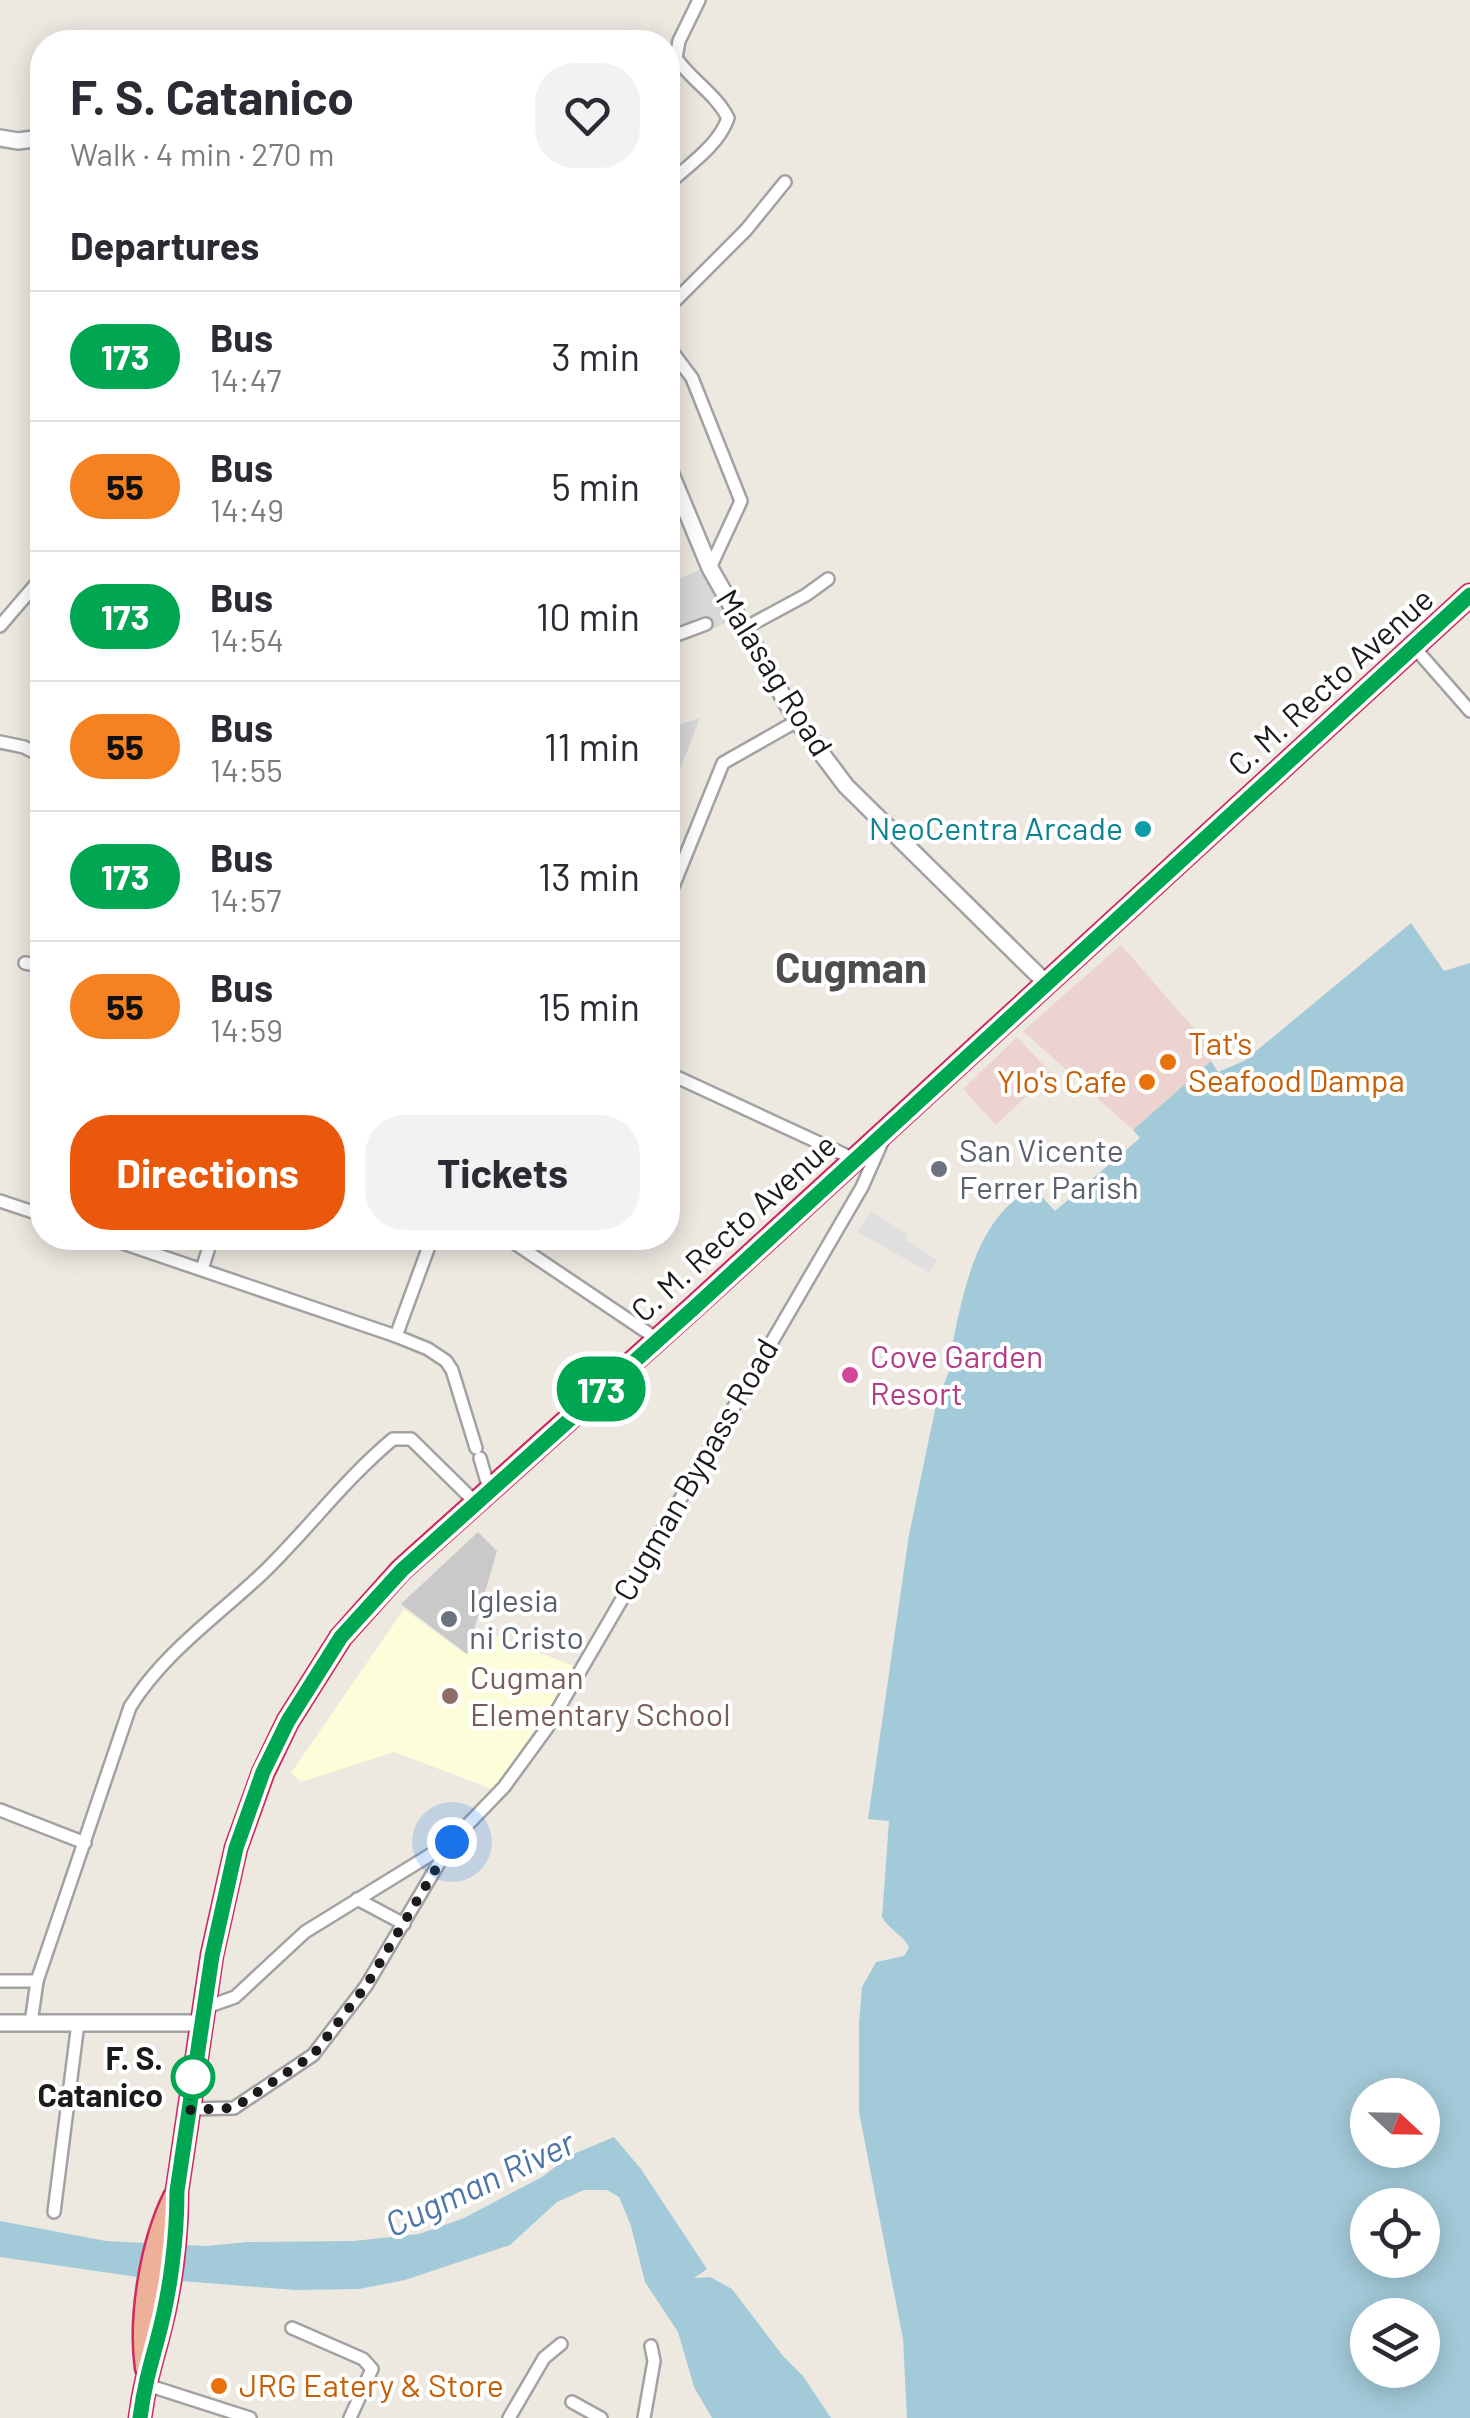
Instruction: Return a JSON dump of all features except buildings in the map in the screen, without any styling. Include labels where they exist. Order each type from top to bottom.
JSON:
[{"type":"highway","name":"C. M. Recto Avenue","points":[[140,2418],[218,1916],[236,1848],[263,1772],[288,1721],[334,1648],[402,1570],[1470,595]]},
{"type":"street","points":[[680,38],[699,0]]},
{"type":"street","points":[[680,64],[692,80],[721,104],[728,118],[710,145],[680,173]]},
{"type":"street","points":[[0,138],[30,140]]},
{"type":"street","points":[[680,296],[746,230],[785,182]]},
{"type":"street","points":[[680,362],[692,378],[741,500],[710,568]]},
{"type":"street","name":"Malasag Road","points":[[680,496],[710,568],[797,721],[846,786],[1045,982]]},
{"type":"street","points":[[743,629],[806,595],[828,578]]},
{"type":"street","points":[[0,626],[30,591]]},
{"type":"street","points":[[680,634],[706,624]]},
{"type":"street","points":[[1414,647],[1470,711]]},
{"type":"street","points":[[680,869],[723,763],[797,721]]},
{"type":"street","points":[[0,742],[30,752]]},
{"type":"street","points":[[25,962],[30,963]]},
{"type":"street","points":[[680,1079],[854,1159]]},
{"type":"street","name":"Cugman Bypass Road","points":[[202,2015],[235,1997],[304,1932],[452,1842],[504,1787],[547,1728],[862,1187],[886,1131]]},
{"type":"street","points":[[0,1201],[30,1211]]},
{"type":"street","points":[[144,1250],[396,1336],[446,1361],[478,1453],[484,1498]]},
{"type":"street","points":[[202,1269],[208,1250]]},
{"type":"street","points":[[396,1336],[428,1250]]},
{"type":"street","points":[[525,1250],[657,1339]]},
{"type":"street","points":[[31,2023],[37,1981],[130,1706],[155,1671],[267,1568],[354,1471],[393,1439],[410,1439],[484,1498]]},
{"type":"street","points":[[0,1810],[85,1843]]},
{"type":"street","points":[[188,2110],[234,2108],[313,2055],[360,1996],[452,1842]]},
{"type":"street","points":[[357,1899],[404,1924]]},
{"type":"street","points":[[0,1981],[37,1981]]},
{"type":"street","points":[[0,2023],[78,2023],[202,2015]]},
{"type":"street","points":[[54,2212],[78,2023]]},
{"type":"street","points":[[292,2328],[362,2359],[372,2369],[350,2418]]},
{"type":"street","points":[[509,2418],[544,2358],[561,2344]]},
{"type":"street","points":[[644,2418],[654,2361],[651,2346]]},
{"type":"street","points":[[145,2378],[250,2418]]},
{"type":"street","points":[[572,2402],[602,2418]]},
{"type":"shaded area","points":[[703,568],[730,621],[680,643],[680,579]]},
{"type":"shaded area","points":[[700,718],[680,769],[680,724]]},
{"type":"shaded area","points":[[1121,945],[1204,1040],[1211,1061],[1133,1130],[1023,1031]]},
{"type":"shaded area","points":[[1017,1037],[1051,1073],[996,1125],[963,1089]]},
{"type":"shaded area","points":[[871,1211],[937,1260],[929,1272],[857,1232]]},
{"type":"shaded area","points":[[478,1532],[497,1551],[467,1654],[401,1604]]},
{"type":"shaded area","name":"Cugman Elementary School","points":[[404,1609],[467,1655],[477,1628],[576,1667],[495,1790],[394,1752],[301,1782],[291,1773]]},
{"type":"water","points":[[1411,923],[1444,971],[1470,963],[1470,2418],[907,2418],[903,2339],[859,2112],[859,2023],[862,1987],[876,1962],[904,1956],[909,1948],[882,1917],[889,1821],[868,1819],[909,1535],[936,1405],[949,1371],[960,1357],[951,1351],[967,1281],[985,1236],[998,1217],[1014,1200],[1034,1188],[1055,1211],[1140,1138],[1133,1130],[1211,1061],[1218,1072],[1244,1061]]},
{"type":"water","points":[[614,2137],[641,2169],[707,2269],[694,2278],[710,2277],[732,2289],[803,2376],[831,2418],[712,2418],[694,2387],[678,2332],[645,2282],[619,2197],[607,2190],[584,2190],[557,2202],[510,2245],[405,2280],[359,2289],[295,2290],[144,2278],[0,2257],[0,2221],[106,2241],[207,2246],[354,2241],[419,2234],[464,2218],[542,2177],[571,2155]]},
{"type":"bus line","name":"173","points":[[140,2418],[177,2226],[177,2191],[226,1882],[263,1772],[288,1721],[341,1637],[402,1570],[696,1306],[1470,595]]},
{"type":"place","name":"NeoCentra Arcade","points":[[1143,829]]},
{"type":"place","name":"Tat's Seafood Dampa","points":[[1168,1062]]},
{"type":"place","name":"Ylo's Cafe","points":[[1147,1082]]},
{"type":"place","name":"San Vicente Ferrer Parish","points":[[939,1169]]},
{"type":"place","name":"Cove Garden Resort","points":[[850,1375]]},
{"type":"place","name":"Iglesia ni Cristo","points":[[449,1619]]},
{"type":"place","name":"Cugman Elementary School","points":[[450,1696]]},
{"type":"place","name":"F. S. Catanico","points":[[193,2077]]},
{"type":"place","name":"JRG Eatery & Store","points":[[219,2386]]},
{"type":"district","name":"Cugman","points":[[851,968]]},
{"type":"route","points":[[193,2077],[188,2110],[229,2110],[313,2055],[366,1986],[452,1842]]},
{"type":"water label","name":"Cugman River","points":[[480,2184]]}]
